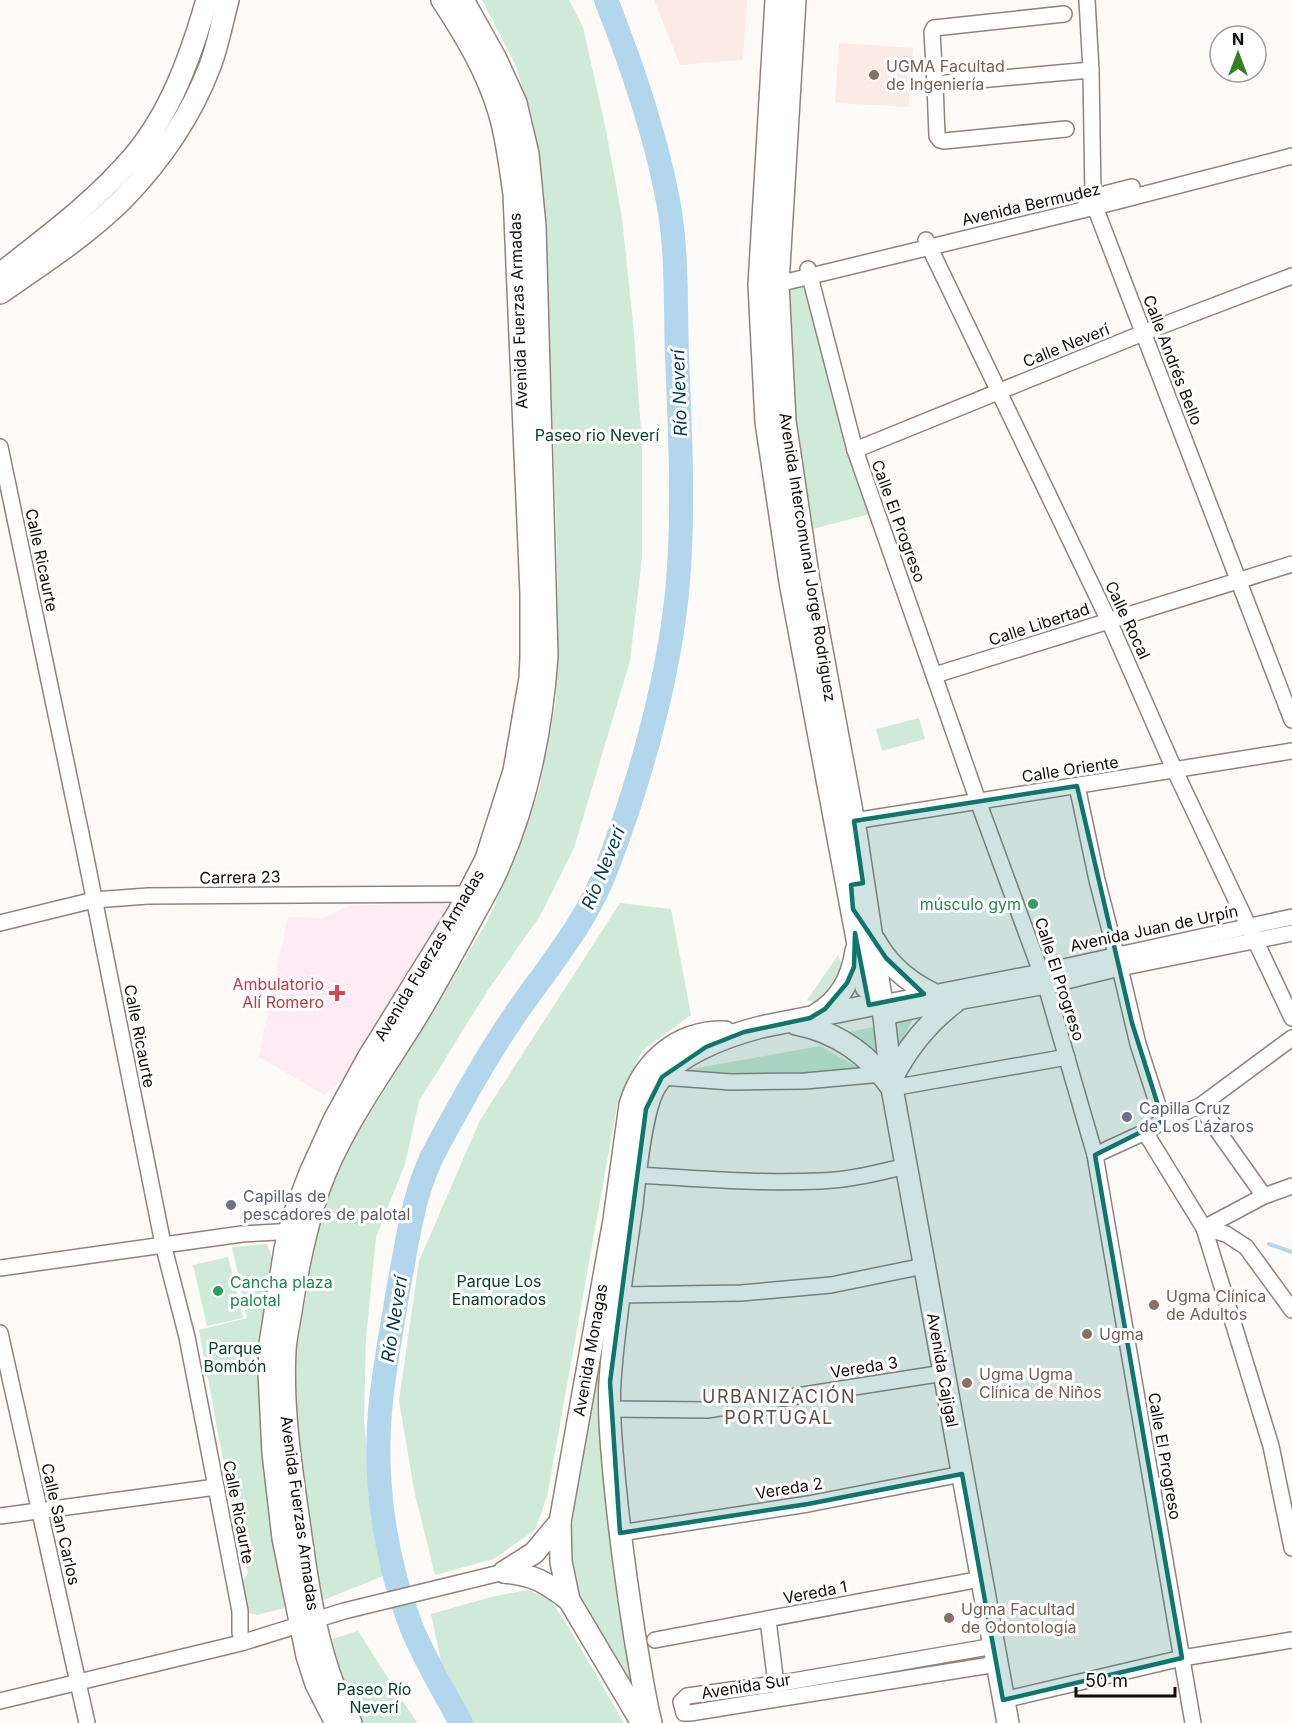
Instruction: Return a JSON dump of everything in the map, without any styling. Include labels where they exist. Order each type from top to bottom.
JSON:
[{"type":"main road","points":[[0,274],[90,202],[135,155],[174,93],[207,0]]},
{"type":"main road","points":[[0,293],[58,252],[123,199],[161,155],[183,123],[210,65],[228,0]]},
{"type":"main road","name":"Avenida Fuerzas Armadas","points":[[442,0],[465,34],[479,62],[499,111],[509,156],[514,194],[531,594],[530,678],[514,771],[476,894]]},
{"type":"main road","name":"Avenida Fuerzas Armadas","points":[[336,1723],[316,1684],[307,1621],[284,1538],[273,1453],[270,1344],[280,1271],[297,1231],[310,1173],[334,1120],[368,1058],[458,913],[499,866],[525,792],[532,763],[544,695],[547,656],[535,226],[528,154],[516,104],[496,60],[463,0]]},
{"type":"main road","name":"Avenida Intercomunal Jorge Rodriguez","points":[[776,0],[759,285],[765,412],[790,582],[878,1008]]},
{"type":"main road","name":"Avenida Intercomunal Jorge Rodriguez","points":[[795,0],[778,280],[782,380],[792,474],[809,581],[854,821],[863,933]]},
{"type":"main road","points":[[801,1020],[825,1009],[838,997],[854,967],[856,950],[863,933],[895,969],[918,987],[931,993]]},
{"type":"main road","points":[[801,1020],[842,1039],[870,1061],[889,1080],[924,1028],[955,1002]]},
{"type":"main road","name":"Avenida Monagas","points":[[651,1723],[626,1579],[610,1409],[610,1382],[620,1295],[646,1109],[662,1077],[673,1066],[706,1047],[744,1032],[878,1008]]},
{"type":"main road","name":"Avenida Cajigal","points":[[878,1008],[889,1080],[1008,1723]]},
{"type":"main road","name":"Avenida Monagas","points":[[642,1723],[569,1600],[561,1562],[560,1521],[614,1220],[630,1105],[635,1088],[648,1067],[664,1051],[680,1041],[703,1033],[744,1032]]},
{"type":"main road","points":[[504,1572],[534,1553],[560,1521]]},
{"type":"main road","points":[[504,1572],[527,1574],[547,1583],[569,1600]]},
{"type":"main road","name":"Avenida Fuerzas Armadas","points":[[307,1621],[341,1705],[351,1723]]},
{"type":"street","name":"Calle Andrés Bello","points":[[1088,0],[1094,202],[1292,720]]},
{"type":"street","points":[[1064,14],[934,28],[932,32],[937,136],[940,140],[1066,129]]},
{"type":"street","points":[[935,84],[1091,70]]},
{"type":"street","name":"Avenida Bermudez","points":[[1094,202],[1292,148]]},
{"type":"street","name":"Avenida Bermudez","points":[[778,280],[1292,156]]},
{"type":"street","name":"Calle Rocal","points":[[928,243],[1109,621],[1175,771],[1292,1018]]},
{"type":"street","name":"Calle El Progreso","points":[[809,273],[855,450],[1043,979],[1095,1155],[1193,1723]]},
{"type":"street","name":"Calle Neverí","points":[[855,450],[1292,276]]},
{"type":"street","name":"Calle Ricaurte","points":[[0,447],[163,1244],[187,1337],[240,1611],[240,1633]]},
{"type":"street","name":"Calle Libertad","points":[[935,675],[1292,564]]},
{"type":"street","name":"Calle Oriente","points":[[854,821],[1292,751]]},
{"type":"street","points":[[1077,786],[1097,880],[1138,1044],[1163,1120]]},
{"type":"street","name":"Carrera 23","points":[[0,923],[94,900],[148,896],[476,894]]},
{"type":"street","name":"Avenida Juan de Urpín","points":[[878,1008],[955,1002],[1118,961],[1251,933],[1292,917]]},
{"type":"street","name":"Avenida Juan de Urpín","points":[[1251,933],[1292,933]]},
{"type":"street","name":"Avenida Juan de Urpín","points":[[878,1008],[931,993],[1043,979]]},
{"type":"street","points":[[1095,1155],[1145,1132],[1163,1120],[1200,1106],[1292,1038]]},
{"type":"street","points":[[662,1077],[731,1082],[889,1080],[1067,1057]]},
{"type":"street","points":[[1200,1106],[1264,1196]]},
{"type":"street","points":[[1145,1132],[1204,1228],[1271,1446],[1292,1548]]},
{"type":"street","points":[[635,1175],[734,1180],[822,1181],[863,1176],[906,1166]]},
{"type":"street","points":[[1204,1228],[1264,1196],[1292,1186]]},
{"type":"street","points":[[1204,1228],[1226,1234],[1246,1247],[1292,1310]]},
{"type":"street","points":[[0,1268],[242,1234],[297,1231]]},
{"type":"street","points":[[620,1295],[741,1293],[831,1285],[924,1266]]},
{"type":"street","name":"Calle San Carlos","points":[[0,1333],[87,1723]]},
{"type":"street","name":"Vereda 3","points":[[610,1409],[707,1410],[944,1373]]},
{"type":"street","name":"Vereda 2","points":[[620,1533],[808,1504],[962,1474]]},
{"type":"street","points":[[0,1516],[216,1487]]},
{"type":"street","points":[[0,1691],[77,1678],[241,1643],[344,1611],[504,1572]]},
{"type":"street","name":"Vereda 1","points":[[654,1640],[981,1579]]},
{"type":"street","points":[[768,1620],[776,1684]]},
{"type":"street","points":[[0,1701],[240,1633],[307,1621]]},
{"type":"street","points":[[1004,1700],[1182,1658],[1292,1640]]},
{"type":"street","name":"Avenida Sur","points":[[995,1655],[690,1713],[684,1713],[682,1709],[681,1702],[687,1696],[995,1655]]},
{"type":"highlighted area","points":[[1077,786],[1132,1023],[1163,1121],[1095,1155],[1182,1658],[1003,1700],[962,1474],[808,1504],[620,1533],[610,1382],[646,1109],[662,1077],[706,1047],[744,1032],[810,1018],[825,1009],[847,983],[854,967],[855,933],[869,1005],[924,994],[886,958],[853,909],[851,885],[863,883],[854,821]]},
{"type":"shaded area","points":[[654,0],[747,0],[743,60],[680,65]]},
{"type":"shaded area","name":"UGMA Facultad de Ingeniería","points":[[839,43],[913,48],[909,107],[835,103]]},
{"type":"shaded area","name":"Ambulatorio Alí Romero","points":[[442,902],[451,917],[359,1064],[325,1095],[259,1057],[288,917],[323,918],[349,906]]},
{"type":"green space","name":"Paseo rio Neverí","points":[[482,0],[569,0],[583,27],[606,130],[622,218],[634,333],[642,445],[642,557],[630,661],[574,848],[540,916],[488,990],[419,1101],[405,1164],[376,1237],[366,1339],[364,1420],[372,1502],[393,1572],[321,1601],[296,1422],[296,1354],[320,1215],[351,1144],[488,920],[515,857],[539,790],[556,701],[558,619],[556,513],[544,192],[533,121],[515,64]]},
{"type":"green space","points":[[803,285],[849,450],[870,514],[809,530],[798,469],[785,289]]},
{"type":"green space","points":[[919,718],[925,739],[882,751],[876,729]]},
{"type":"green space","name":"Parque Los Enamorados","points":[[620,903],[671,909],[691,1015],[642,1051],[617,1106],[547,1497],[535,1530],[494,1559],[435,1575],[415,1495],[399,1401],[419,1261],[480,1120]]},
{"type":"green space","points":[[838,955],[842,966],[824,997],[813,1002],[807,1000]]},
{"type":"green space","points":[[913,1019],[896,1052],[893,1023]]},
{"type":"green space","points":[[873,1027],[882,1059],[849,1032]]},
{"type":"green space","points":[[820,1046],[863,1070],[802,1076],[681,1071]]},
{"type":"green space","name":"Parque Bombón","points":[[267,1244],[273,1261],[287,1595],[284,1608],[257,1615],[240,1611],[236,1590],[248,1573],[219,1439],[199,1330],[247,1318],[232,1247]]},
{"type":"green space","name":"Cancha plaza palotal","points":[[228,1257],[243,1318],[207,1326],[193,1265]]},
{"type":"green space","points":[[591,1375],[599,1376],[600,1433],[616,1588],[636,1699],[574,1593],[566,1525]]},
{"type":"green space","points":[[527,1590],[548,1597],[566,1623],[624,1723],[473,1723],[441,1661],[431,1614],[491,1597]]},
{"type":"green space","name":"Paseo Río Neverí","points":[[358,1631],[417,1723],[364,1723],[351,1706],[329,1640]]},
{"type":"waterway","name":"Río Neverí","points":[[461,1723],[428,1663],[411,1626],[394,1574],[380,1493],[380,1411],[388,1348],[406,1249],[417,1195],[438,1145],[502,1034],[577,926],[608,865],[632,797],[652,726],[668,653],[678,582],[681,468],[675,272],[670,211],[648,118],[606,0]]},
{"type":"waterway","points":[[1269,1244],[1292,1252]]},
{"type":"place","name":"UGMA Facultad de Ingeniería","points":[[874,75]]},
{"type":"place","name":"músculo gym","points":[[1033,904]]},
{"type":"place","name":"Ambulatorio Alí Romero","points":[[337,993]]},
{"type":"place","name":"Capilla Cruz de Los Lázaros","points":[[1127,1117]]},
{"type":"place","name":"Capillas de pescadores de palotal","points":[[231,1205]]},
{"type":"place","name":"Cancha plaza palotal","points":[[218,1291]]},
{"type":"place","name":"Ugma Clínica de Adultos","points":[[1154,1305]]},
{"type":"place","name":"Ugma","points":[[1087,1334]]},
{"type":"place","name":"Ugma Ugma Clínica de Niños","points":[[967,1383]]},
{"type":"place","name":"Ugma Facultad de Odontología","points":[[949,1618]]},
{"type":"district","name":"URBANIZACIÓN PORTUGAL","points":[[779,1406]]}]
